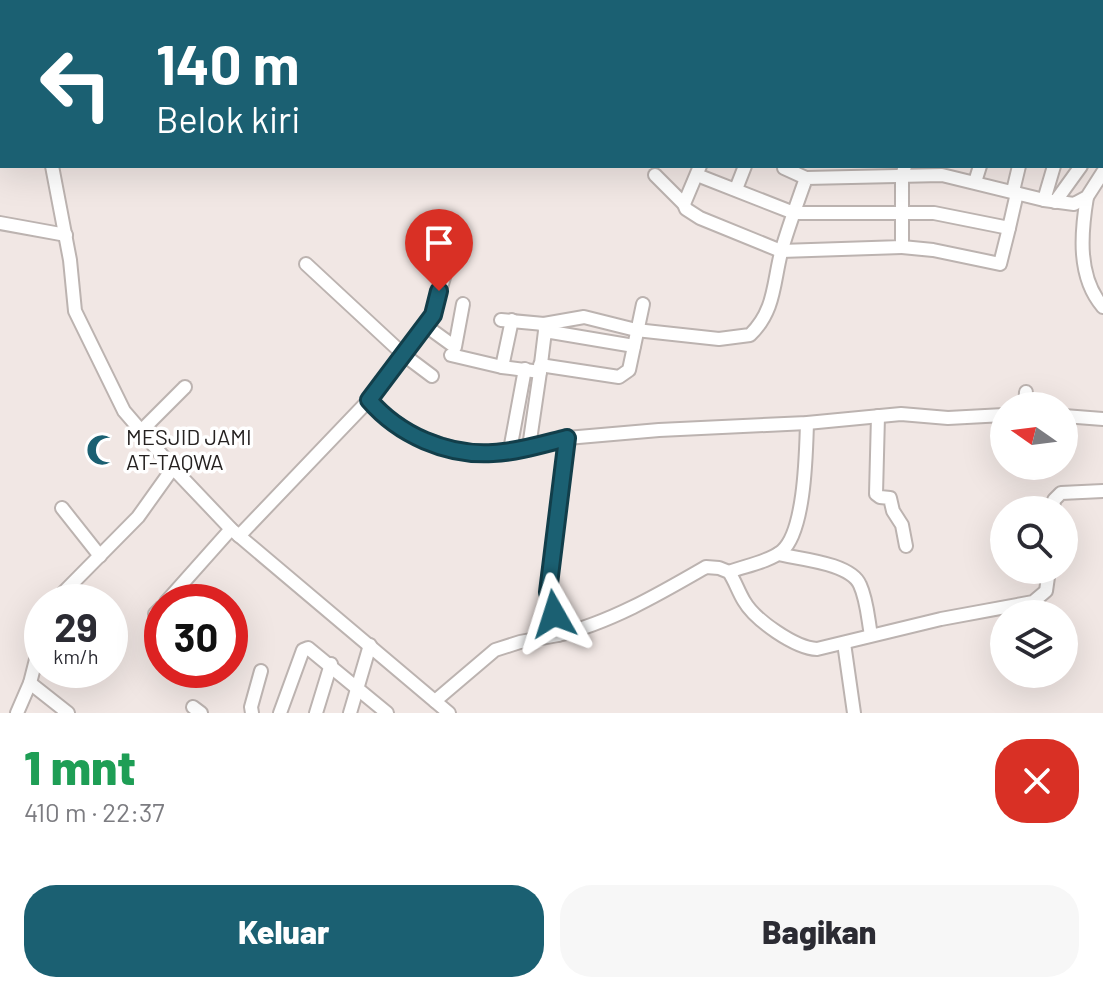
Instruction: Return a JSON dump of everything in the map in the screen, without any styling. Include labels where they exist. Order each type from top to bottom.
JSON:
[{"type":"street","points":[[52,168],[79,323],[100,361],[115,398],[140,432],[235,532],[449,713]]},
{"type":"street","points":[[736,189],[744,168]]},
{"type":"street","points":[[784,168],[806,178],[821,172],[943,170],[975,182],[1049,201],[1074,204],[1087,197]]},
{"type":"street","points":[[975,182],[979,168]]},
{"type":"street","points":[[655,175],[690,213],[781,251],[902,247],[1000,264],[1019,168]]},
{"type":"street","points":[[1049,201],[1054,168]]},
{"type":"street","points":[[1049,201],[1079,168]]},
{"type":"street","points":[[684,204],[699,170],[794,213],[934,213],[1009,228]]},
{"type":"street","points":[[902,247],[904,171]]},
{"type":"street","points":[[1103,172],[1087,197],[1081,242],[1090,285],[1103,307]]},
{"type":"street","points":[[545,327],[584,317],[636,330],[719,339],[750,335],[768,311],[774,295],[781,251],[806,178]]},
{"type":"street","points":[[0,223],[66,235]]},
{"type":"street","points":[[184,584],[369,400],[426,326],[436,307],[447,267],[458,246]]},
{"type":"street","points":[[306,264],[404,355],[432,376]]},
{"type":"street","points":[[426,326],[455,347],[463,304]]},
{"type":"street","points":[[451,355],[502,367],[619,377],[629,370],[643,304]]},
{"type":"street","points":[[502,367],[506,320],[634,346]]},
{"type":"street","points":[[529,447],[545,327]]},
{"type":"street","points":[[510,450],[525,369]]},
{"type":"street","points":[[140,432],[185,387]]},
{"type":"street","points":[[369,400],[400,426],[437,445],[465,452],[495,453],[567,438],[659,430],[807,423],[901,414],[948,418],[990,416]]},
{"type":"street","points":[[878,416],[876,494],[890,498],[893,511],[902,525],[906,546]]},
{"type":"street","points":[[1078,417],[1103,419]]},
{"type":"street","points":[[729,572],[778,554],[791,540],[806,457],[807,423]]},
{"type":"street","points":[[558,635],[548,592],[567,438]]},
{"type":"street","points":[[72,584],[138,517],[173,468]]},
{"type":"street","points":[[1058,496],[1061,493],[1103,491]]},
{"type":"street","points":[[62,508],[100,556]]},
{"type":"street","points":[[778,554],[846,570],[859,581],[871,635]]},
{"type":"street","points":[[435,701],[495,650],[588,627],[650,599],[706,567],[729,572],[745,603],[757,616],[799,646],[817,649],[1033,602],[1046,591],[1047,584]]},
{"type":"street","points":[[844,643],[854,713]]},
{"type":"street","points":[[350,713],[370,645]]},
{"type":"street","points":[[280,713],[303,650],[311,649],[387,713]]},
{"type":"street","points":[[316,713],[331,664]]},
{"type":"street","points":[[252,713],[261,671]]},
{"type":"street","points":[[17,713],[28,688]]},
{"type":"street","points":[[36,688],[68,713]]},
{"type":"place","name":"MESJID JAMI AT-TAQWA","points":[[102,450]]},
{"type":"route","points":[[439,291],[433,315],[426,326],[369,400],[417,437],[465,452],[495,453],[567,438],[548,592],[554,614]]}]
